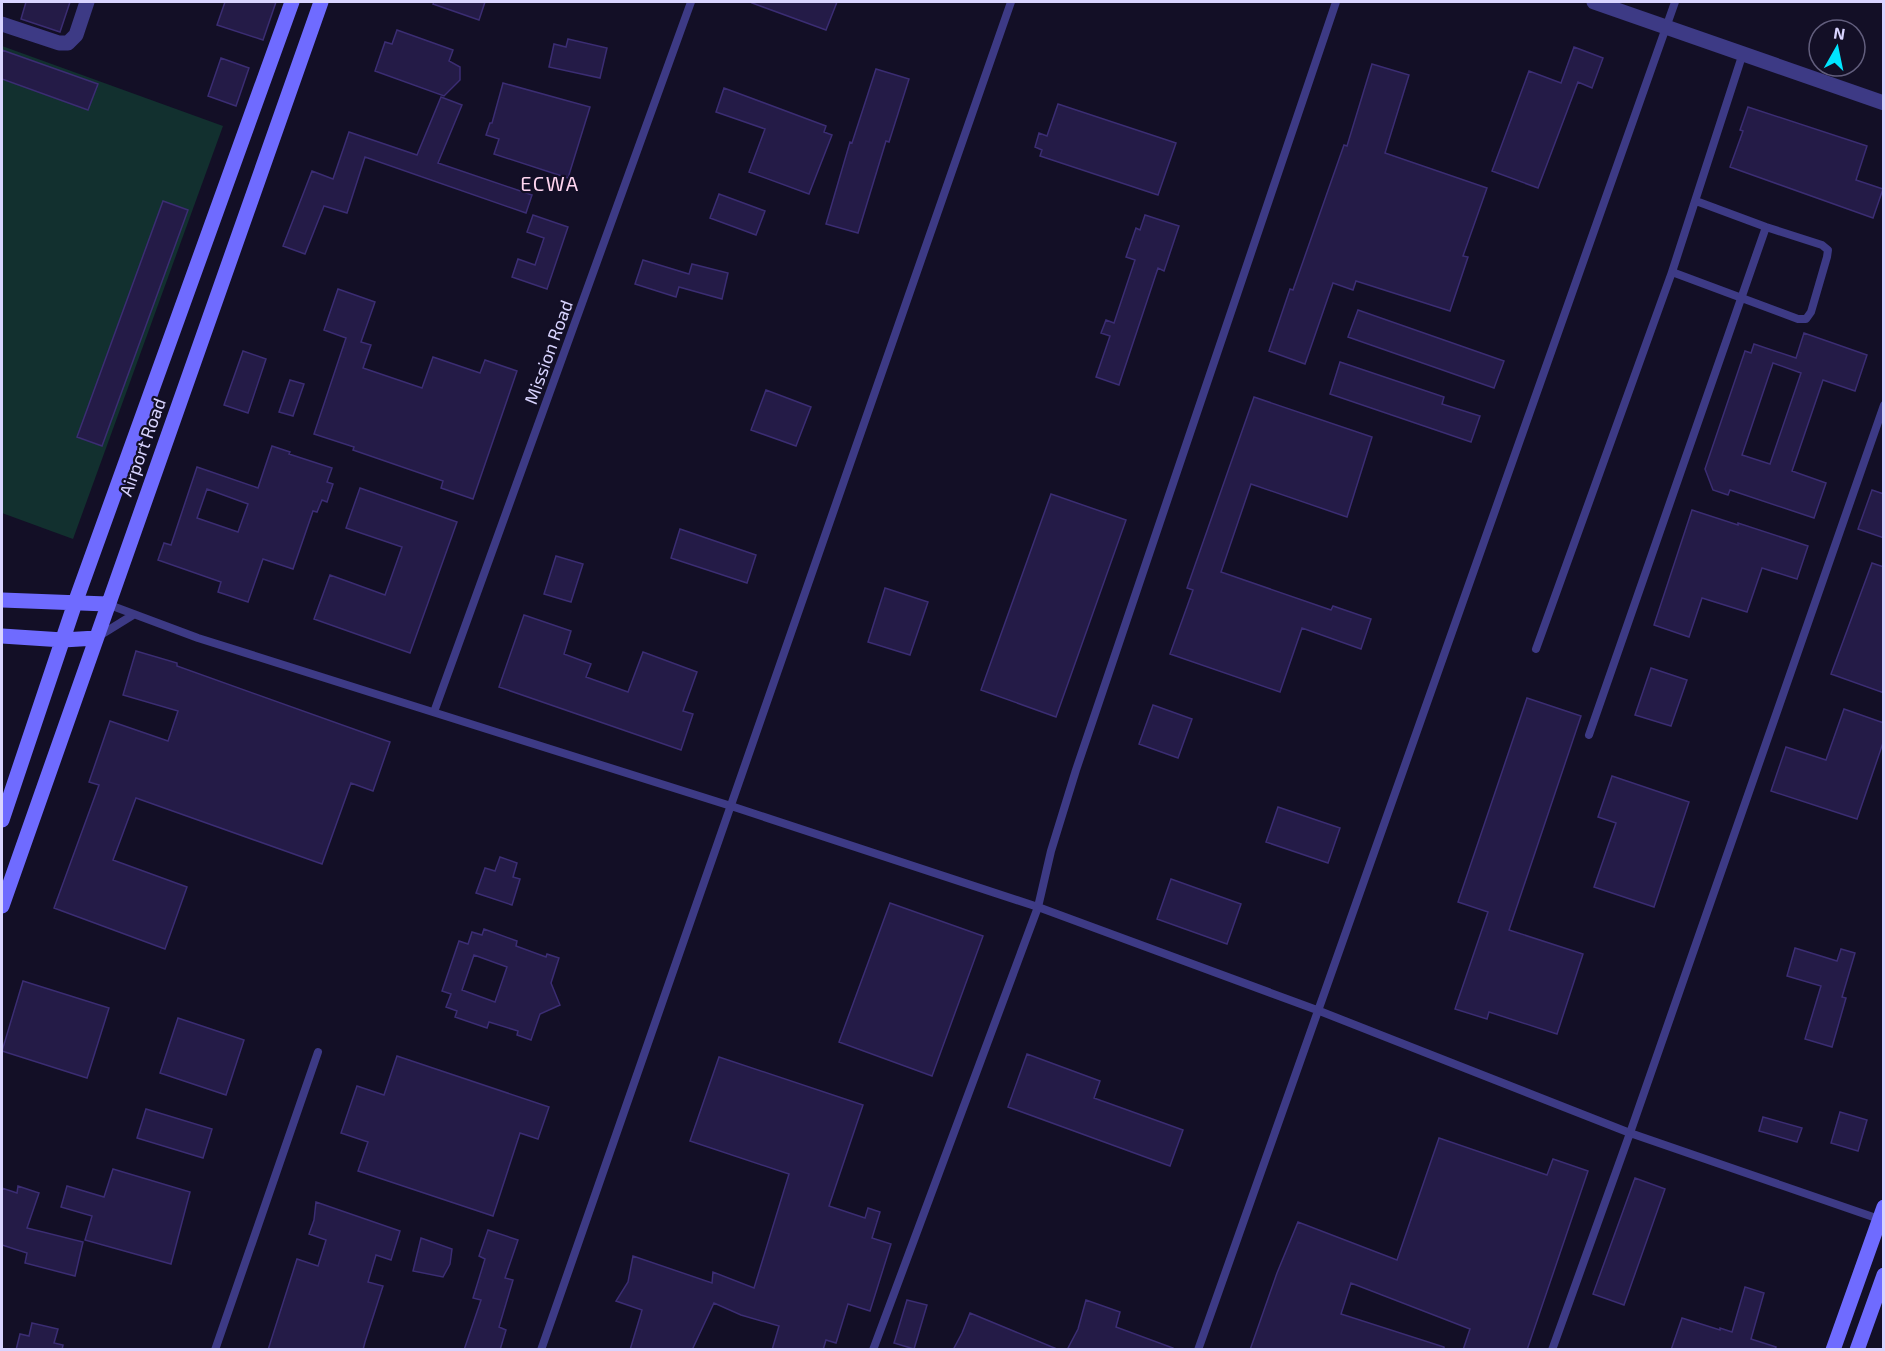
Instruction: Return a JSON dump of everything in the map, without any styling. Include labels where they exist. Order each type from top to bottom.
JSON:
[{"type":"main road","name":"Airport Road","points":[[2,820],[75,603],[292,2]]},
{"type":"main road","name":"Airport Road","points":[[2,906],[321,2]]},
{"type":"main road","points":[[2,600],[107,604]]},
{"type":"main road","points":[[2,636],[63,640],[96,638]]},
{"type":"main road","points":[[1833,1350],[1877,1247],[1881,1213]]},
{"type":"main road","points":[[1857,1350],[1884,1275]]},
{"type":"street","points":[[2,24],[59,43],[68,43],[75,35],[87,2]]},
{"type":"street","points":[[1594,2],[1884,103]]},
{"type":"lane","name":"Mission Road","points":[[434,712],[691,2]]},
{"type":"lane","points":[[541,1350],[1011,2]]},
{"type":"lane","points":[[873,1350],[911,1242],[1038,907],[1051,851],[1076,770],[1336,2]]},
{"type":"lane","points":[[1198,1350],[1675,2]]},
{"type":"lane","points":[[1536,649],[1672,272],[1743,53]]},
{"type":"lane","points":[[1672,272],[1798,319],[1806,319],[1811,312],[1828,250],[1822,245],[1695,201]]},
{"type":"lane","points":[[1589,735],[1766,227]]},
{"type":"lane","points":[[1552,1350],[1884,405]]},
{"type":"lane","points":[[107,604],[198,638],[731,806],[1038,907],[1317,1010],[1630,1133],[1881,1213]]},
{"type":"lane","points":[[96,638],[133,615]]},
{"type":"lane","points":[[215,1350],[318,1052]]},
{"type":"green space","points":[[2,46],[223,126],[73,539],[2,513]]},
{"type":"building","points":[[26,2],[70,2],[60,32],[21,19]]},
{"type":"building","points":[[225,2],[276,2],[263,40],[217,25]]},
{"type":"building","points":[[434,2],[485,2],[479,20],[433,4]]},
{"type":"building","points":[[753,2],[837,2],[826,30]]},
{"type":"building","points":[[397,30],[453,50],[449,61],[460,67],[460,80],[444,96],[375,71],[385,42],[392,44]]},
{"type":"building","points":[[568,39],[607,48],[600,78],[549,67],[554,44],[566,47]]},
{"type":"building","points":[[1574,47],[1603,58],[1592,88],[1578,82],[1538,188],[1492,171],[1529,71],[1561,83]]},
{"type":"building","points":[[2,50],[98,84],[88,110],[2,79]]},
{"type":"building","points":[[221,58],[249,68],[236,106],[208,96]]},
{"type":"building","points":[[1372,64],[1409,75],[1385,153],[1487,188],[1463,256],[1468,257],[1450,311],[1356,281],[1353,290],[1333,283],[1305,364],[1269,351],[1344,145],[1347,146]]},
{"type":"building","points":[[876,69],[909,79],[889,142],[886,141],[858,233],[826,224],[850,142],[852,143]]},
{"type":"building","points":[[503,83],[590,107],[568,178],[494,154],[499,139],[486,135],[492,123]]},
{"type":"building","points":[[724,88],[826,126],[824,132],[832,135],[809,194],[749,172],[765,129],[716,112]]},
{"type":"building","points":[[441,97],[462,105],[438,163],[532,195],[526,213],[365,157],[347,213],[324,206],[305,254],[283,246],[312,171],[333,179],[349,132],[417,155]]},
{"type":"building","points":[[1058,104],[1176,143],[1158,195],[1040,156],[1042,150],[1035,147],[1039,133],[1047,136]]},
{"type":"building","points":[[1748,107],[1867,146],[1856,180],[1883,189],[1873,218],[1730,167],[1743,131],[1740,130]]},
{"type":"building","points":[[719,194],[765,211],[756,235],[710,218]]},
{"type":"building","points":[[163,201],[188,210],[102,446],[77,437]]},
{"type":"building","points":[[533,215],[568,227],[547,289],[512,277],[518,259],[535,265],[544,238],[527,232]]},
{"type":"building","points":[[1145,215],[1179,226],[1164,271],[1158,268],[1119,385],[1096,377],[1110,336],[1101,333],[1106,320],[1114,323],[1135,260],[1126,257],[1136,228],[1140,230]]},
{"type":"building","points":[[643,260],[689,274],[692,264],[728,273],[722,299],[679,287],[676,297],[635,284]]},
{"type":"building","points":[[338,289],[375,302],[361,342],[371,345],[363,368],[422,388],[433,357],[480,373],[485,360],[517,371],[473,499],[441,488],[443,481],[314,434],[346,338],[324,330]]},
{"type":"building","points":[[1358,310],[1504,361],[1494,388],[1348,337]]},
{"type":"building","points":[[1804,333],[1867,355],[1855,391],[1823,380],[1792,471],[1826,483],[1814,518],[1730,490],[1728,495],[1713,490],[1705,469],[1745,351],[1751,353],[1754,344],[1796,358]],"holes":[[[1773,363],[1801,373],[1770,464],[1742,455]]]},
{"type":"building","points":[[243,351],[266,359],[248,413],[224,405]]},
{"type":"building","points":[[1340,362],[1444,397],[1442,404],[1480,416],[1471,442],[1330,394]]},
{"type":"building","points":[[290,380],[304,384],[293,416],[279,412]]},
{"type":"building","points":[[766,390],[811,407],[796,446],[751,430]]},
{"type":"building","points":[[1254,397],[1372,437],[1347,517],[1251,484],[1221,572],[1331,610],[1333,606],[1371,619],[1361,649],[1302,628],[1280,692],[1170,654],[1193,590],[1187,588]]},
{"type":"building","points":[[272,446],[332,468],[327,482],[333,484],[327,502],[322,500],[317,512],[313,511],[293,569],[263,559],[248,602],[218,592],[221,582],[158,560],[164,543],[171,545],[197,467],[258,488]],"holes":[[[207,489],[248,504],[238,532],[197,518]]]},
{"type":"building","points":[[360,488],[457,522],[410,653],[314,619],[330,575],[385,595],[402,547],[346,528]]},
{"type":"building","points":[[1872,490],[1884,494],[1884,538],[1858,529]]},
{"type":"building","points":[[1051,494],[1126,520],[1056,717],[981,690]]},
{"type":"building","points":[[1692,510],[1808,546],[1797,579],[1762,568],[1747,612],[1702,598],[1689,637],[1654,625]]},
{"type":"building","points":[[680,529],[756,555],[747,583],[671,558]]},
{"type":"building","points":[[556,556],[583,564],[571,602],[544,594]]},
{"type":"building","points":[[1872,563],[1884,567],[1884,693],[1831,674]]},
{"type":"building","points":[[885,588],[928,602],[910,655],[868,642]]},
{"type":"building","points":[[524,615],[571,631],[564,654],[591,664],[586,677],[628,692],[643,652],[697,672],[683,711],[693,714],[681,750],[499,687]]},
{"type":"building","points":[[136,651],[177,663],[177,666],[390,742],[373,791],[351,783],[322,864],[136,798],[113,860],[187,887],[165,949],[54,908],[99,785],[89,782],[110,721],[168,741],[178,711],[123,695]]},
{"type":"building","points":[[1651,668],[1687,680],[1671,726],[1635,715]]},
{"type":"building","points":[[1527,698],[1581,716],[1509,930],[1583,954],[1557,1034],[1489,1012],[1487,1019],[1455,1009],[1488,912],[1458,902]]},
{"type":"building","points":[[1153,705],[1192,719],[1178,758],[1139,744]]},
{"type":"building","points":[[1844,709],[1884,723],[1884,740],[1857,819],[1771,791],[1786,747],[1826,760]]},
{"type":"building","points":[[1612,776],[1689,802],[1654,907],[1594,887],[1616,823],[1598,817]]},
{"type":"building","points":[[1278,807],[1340,828],[1328,863],[1266,842]]},
{"type":"building","points":[[500,857],[517,863],[513,877],[520,879],[512,905],[476,893],[485,868],[495,871]]},
{"type":"building","points":[[1171,879],[1241,904],[1227,944],[1157,919]]},
{"type":"building","points":[[890,903],[983,936],[932,1076],[839,1042]]},
{"type":"building","points":[[484,929],[517,941],[516,946],[546,957],[547,954],[559,958],[551,983],[560,1005],[540,1014],[531,1040],[517,1035],[518,1031],[489,1022],[487,1028],[455,1017],[457,1011],[446,1007],[451,994],[442,991],[459,941],[468,944],[472,932],[482,935]],"holes":[[[474,955],[507,967],[495,1002],[462,990]]]},
{"type":"building","points":[[1795,948],[1837,961],[1841,949],[1855,953],[1842,997],[1846,998],[1832,1047],[1805,1039],[1821,986],[1787,976]]},
{"type":"building","points":[[23,981],[109,1008],[87,1078],[2,1051]]},
{"type":"building","points":[[178,1018],[244,1040],[226,1095],[160,1073]]},
{"type":"building","points":[[1027,1054],[1100,1081],[1094,1098],[1183,1130],[1170,1166],[1008,1107]]},
{"type":"building","points":[[397,1056],[549,1107],[538,1139],[520,1133],[493,1216],[358,1171],[368,1142],[341,1133],[357,1086],[384,1095]]},
{"type":"building","points":[[719,1057],[863,1105],[829,1206],[865,1218],[868,1208],[880,1212],[872,1238],[891,1244],[870,1311],[848,1304],[836,1343],[826,1340],[823,1350],[772,1350],[779,1326],[741,1315],[714,1303],[692,1350],[630,1350],[642,1310],[616,1301],[628,1282],[633,1256],[712,1283],[713,1272],[754,1288],[789,1174],[690,1141]]},
{"type":"building","points":[[146,1109],[212,1129],[203,1158],[137,1138]]},
{"type":"building","points":[[1840,1112],[1867,1120],[1858,1151],[1831,1143]]},
{"type":"building","points":[[1763,1117],[1802,1128],[1797,1142],[1759,1131]]},
{"type":"building","points":[[1439,1138],[1547,1175],[1553,1159],[1588,1171],[1527,1350],[1463,1350],[1470,1329],[1351,1283],[1341,1314],[1444,1347],[1444,1350],[1250,1350],[1298,1222],[1397,1260]]},
{"type":"building","points":[[113,1169],[190,1192],[171,1264],[85,1240],[92,1216],[61,1207],[67,1186],[104,1197]]},
{"type":"building","points":[[1635,1178],[1665,1189],[1624,1305],[1593,1294]]},
{"type":"building","points":[[18,1186],[39,1193],[27,1228],[83,1242],[75,1276],[25,1263],[27,1253],[2,1245],[2,1188],[17,1193]]},
{"type":"building","points":[[316,1202],[400,1231],[391,1260],[376,1255],[368,1282],[383,1286],[363,1350],[268,1350],[297,1259],[318,1266],[326,1240],[309,1234],[314,1220]]},
{"type":"building","points":[[488,1230],[518,1240],[505,1278],[513,1280],[499,1327],[506,1330],[500,1350],[464,1350],[481,1300],[473,1298],[485,1259],[479,1256]]},
{"type":"building","points":[[421,1238],[452,1249],[450,1264],[443,1277],[413,1271]]},
{"type":"building","points":[[1745,1287],[1764,1293],[1751,1339],[1776,1347],[1775,1350],[1671,1350],[1682,1318],[1732,1332]]},
{"type":"building","points":[[907,1300],[927,1305],[914,1349],[894,1343]]},
{"type":"building","points":[[1086,1300],[1120,1312],[1116,1327],[1173,1348],[1173,1350],[1067,1350],[1078,1329]]},
{"type":"building","points":[[970,1313],[1057,1349],[1057,1350],[953,1350]]},
{"type":"building","points":[[32,1323],[58,1329],[54,1343],[63,1345],[62,1350],[16,1350],[20,1334],[29,1336]]},
{"type":"district","name":"ECWA","points":[[550,183]]}]
